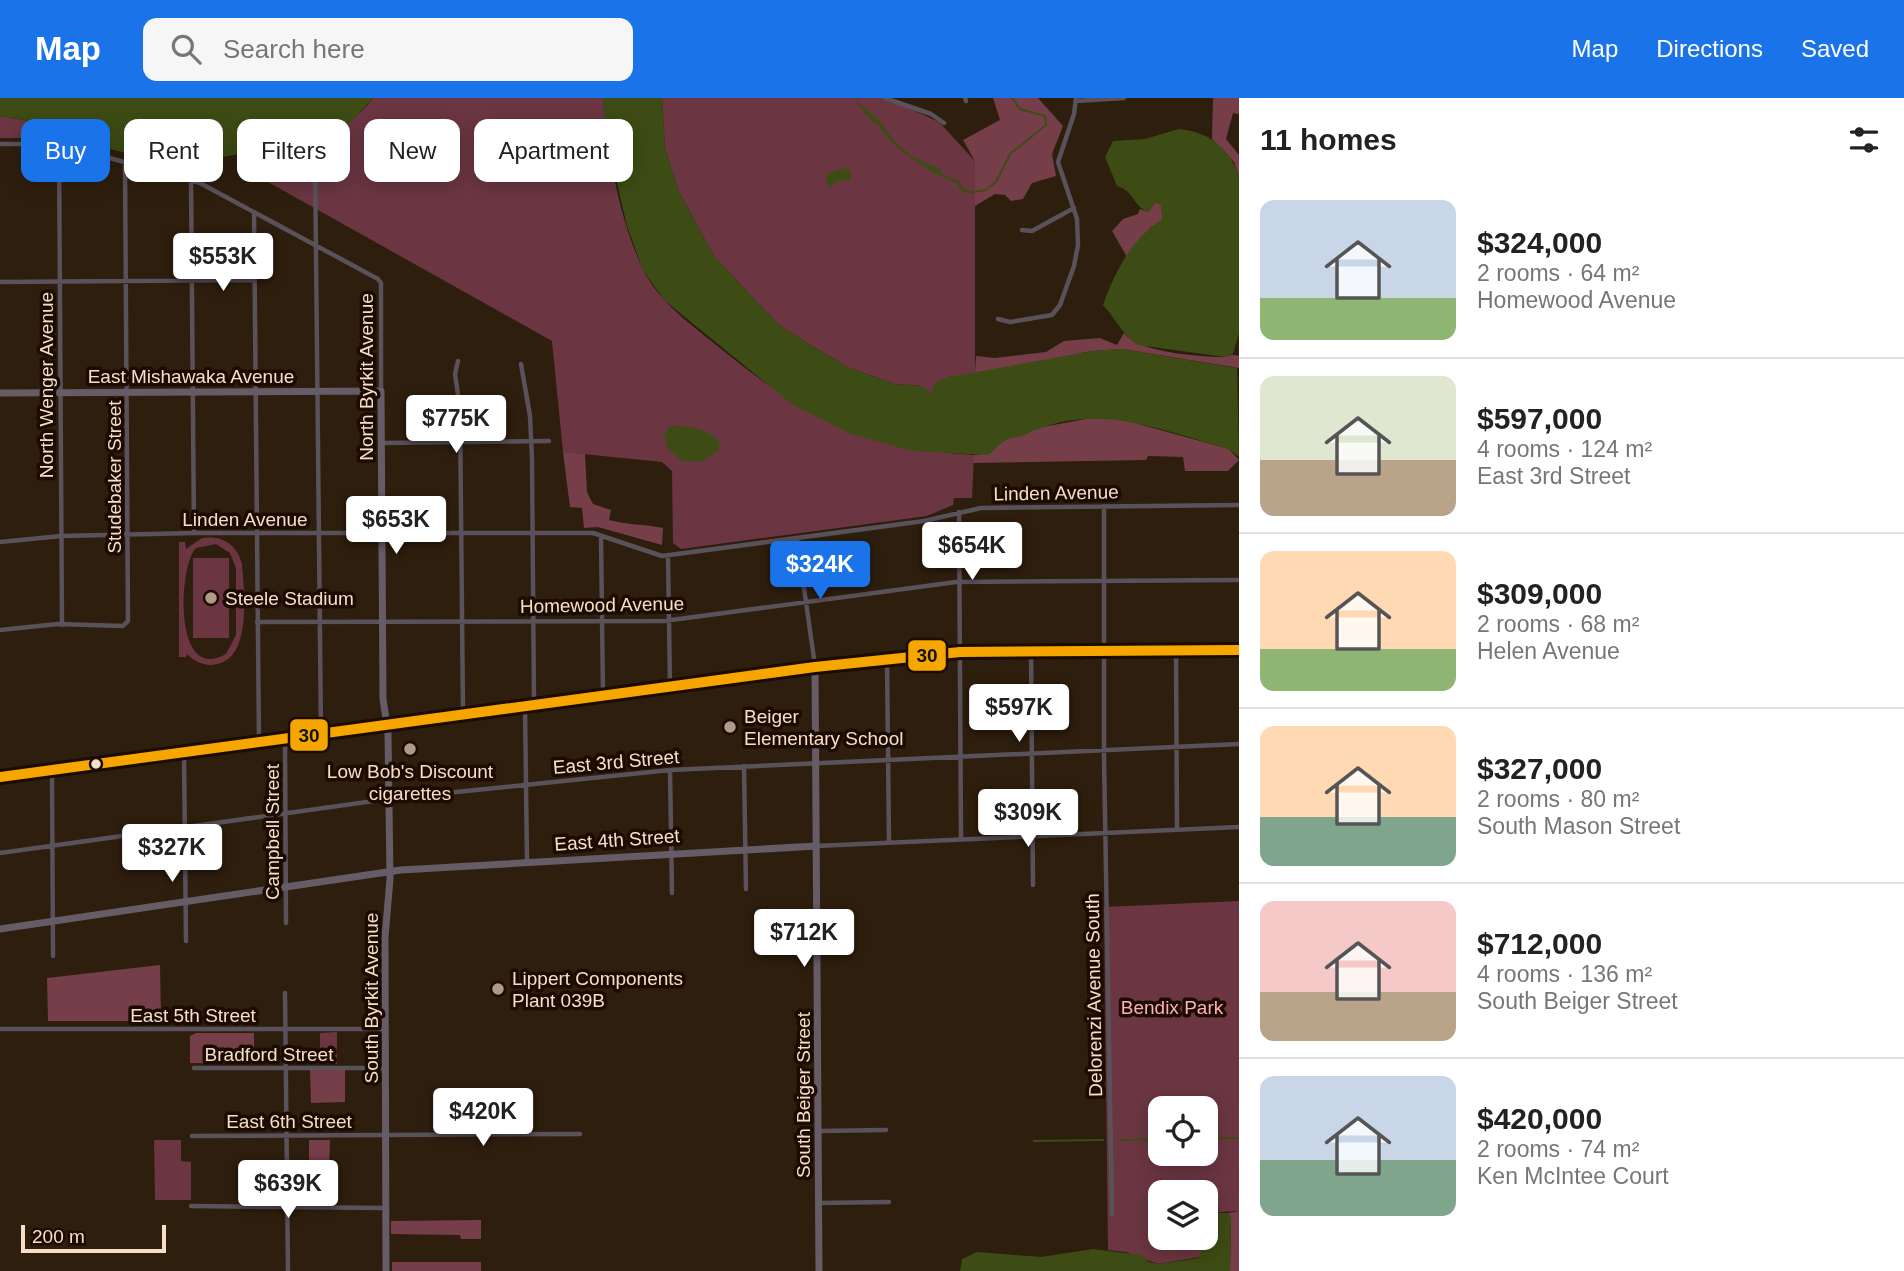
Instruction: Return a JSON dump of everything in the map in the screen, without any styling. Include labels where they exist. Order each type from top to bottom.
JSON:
[{"type":"main road","points":[[0,777],[815,667],[960,652],[1239,650]]},
{"type":"street","points":[[885,98],[931,114],[944,123]]},
{"type":"street","points":[[998,318],[1010,322],[1044,317],[1060,306],[1078,245],[1074,208],[1058,162],[1076,99],[1124,98]]},
{"type":"street","points":[[0,144],[21,144]]},
{"type":"street","name":"North Wenger Avenue","points":[[59,182],[62,625]]},
{"type":"street","name":"Studebaker Street","points":[[62,625],[127,624],[125,182]]},
{"type":"street","points":[[191,182],[194,533]]},
{"type":"street","points":[[195,182],[316,245]]},
{"type":"street","points":[[315,182],[321,735]]},
{"type":"street","points":[[1022,230],[1032,230],[1074,208]]},
{"type":"street","points":[[254,212],[259,743]]},
{"type":"street","name":"North Byrkit Avenue","points":[[316,245],[380,281],[386,726]]},
{"type":"street","points":[[0,282],[254,280]]},
{"type":"street","points":[[458,362],[455,374],[459,393],[463,715]]},
{"type":"street","points":[[521,364],[531,441],[533,621],[526,784],[527,862]]},
{"type":"street","name":"East Mishawaka Avenue","points":[[0,393],[381,391]]},
{"type":"street","points":[[381,443],[549,440]]},
{"type":"street","name":"Linden Avenue","points":[[0,542],[61,536],[128,534],[532,533],[601,536],[660,555],[668,555],[924,521],[990,507],[1239,505]]},
{"type":"street","name":"Delorenzi Avenue South","points":[[1104,506],[1104,750],[1112,1214]]},
{"type":"street","points":[[959,512],[961,839]]},
{"type":"street","points":[[601,536],[603,696]]},
{"type":"street","points":[[797,538],[815,667]]},
{"type":"street","points":[[668,555],[670,687]]},
{"type":"street","name":"Homewood Avenue","points":[[257,622],[669,621],[959,582],[1239,580]]},
{"type":"street","points":[[0,631],[62,625]]},
{"type":"street","points":[[1176,650],[1177,829]]},
{"type":"street","points":[[1031,651],[1033,885]]},
{"type":"street","points":[[887,660],[889,842]]},
{"type":"street","name":"South Beiger Street","points":[[815,667],[819,1271]]},
{"type":"street","name":"South Byrkit Avenue","points":[[386,726],[389,872],[385,1029],[386,1271]]},
{"type":"street","name":"Campbell Street","points":[[285,740],[286,923]]},
{"type":"street","name":"East 3rd Street","points":[[0,853],[388,799],[670,770],[1239,744]]},
{"type":"street","points":[[184,754],[186,941]]},
{"type":"street","points":[[744,766],[746,889]]},
{"type":"street","points":[[670,770],[672,893]]},
{"type":"street","points":[[52,771],[53,956]]},
{"type":"street","name":"East 4th Street","points":[[0,929],[389,872],[744,849],[1239,827]]},
{"type":"street","points":[[285,993],[288,1271]]},
{"type":"street","name":"East 5th Street","points":[[0,1029],[385,1029]]},
{"type":"street","name":"Bradford Street","points":[[194,1068],[386,1068]]},
{"type":"street","points":[[818,1131],[886,1130]]},
{"type":"street","name":"East 6th Street","points":[[192,1136],[580,1134]]},
{"type":"street","points":[[819,1203],[890,1202]]},
{"type":"street","points":[[191,1206],[386,1208]]},
{"type":"green space","points":[[373,98],[603,98],[605,119],[474,119],[474,182],[616,182],[627,228],[643,269],[649,281],[675,311],[778,392],[834,424],[896,445],[974,455],[972,498],[954,498],[953,505],[927,516],[681,549],[673,543],[672,471],[662,462],[563,452],[552,341],[268,182],[350,182],[350,121]]},
{"type":"green space","points":[[662,98],[886,98],[939,122],[975,161],[975,374],[949,377],[930,393],[921,386],[895,384],[847,367],[780,326],[714,256],[679,192],[665,148]]},
{"type":"green space","points":[[0,116],[21,120],[21,138],[0,138]]},
{"type":"green space","points":[[202,538],[216,538],[232,546],[242,564],[244,606],[241,637],[236,650],[228,659],[217,664],[201,663],[187,654],[186,657],[179,657],[179,542],[185,542],[186,549]],"holes":[[[216,544],[230,553],[236,568],[236,635],[226,654],[209,659],[196,653],[188,638],[184,619],[186,576],[190,558],[196,548]]]},
{"type":"green space","name":"Steele Stadium","points":[[193,558],[229,558],[229,638],[193,638]]},
{"type":"green space","name":"Bendix Park","points":[[1239,901],[1239,1211],[1218,1212],[1218,1180],[1148,1180],[1148,1250],[1202,1250],[1200,1257],[1158,1264],[1126,1252],[1108,1250],[1104,907]]},
{"type":"green space","points":[[337,1032],[337,1064],[320,1064],[320,1033]]},
{"type":"green space","points":[[154,1140],[181,1140],[181,1161],[191,1162],[191,1200],[155,1200]]},
{"type":"shaded area","points":[[0,98],[373,98],[350,123],[350,119],[237,119],[237,154],[223,157],[223,119],[124,119],[124,152],[110,149],[110,119],[21,120],[0,116]]},
{"type":"shaded area","points":[[603,98],[662,98],[665,148],[679,192],[714,256],[780,326],[847,367],[895,384],[922,386],[930,393],[937,381],[949,377],[1092,351],[1122,349],[1237,368],[1239,457],[1229,449],[1152,427],[1101,419],[1051,425],[1006,440],[988,455],[913,451],[851,434],[793,405],[664,300],[643,270],[627,226],[617,182],[633,182],[633,119],[605,119]]},
{"type":"shaded area","points":[[853,98],[880,121],[894,141],[912,156],[959,181],[963,189],[972,191],[972,194],[961,191],[957,183],[925,167],[891,142]]},
{"type":"shaded area","points":[[993,98],[1038,98],[1063,126],[1052,154],[1056,176],[1032,183],[1023,199],[1011,201],[1005,195],[995,194],[975,206],[975,161],[963,140],[1000,120]]},
{"type":"shaded area","points":[[1213,98],[1239,98],[1239,114],[1233,113],[1226,139],[1239,155],[1239,177],[1234,162],[1212,139]]},
{"type":"shaded area","points":[[1179,129],[1200,134],[1217,143],[1230,158],[1239,177],[1239,333],[1233,354],[1225,357],[1138,345],[1103,305],[1125,257],[1151,227],[1162,220],[1161,205],[1156,202],[1148,212],[1143,210],[1127,191],[1117,186],[1105,157],[1113,141],[1145,139]]},
{"type":"shaded area","points":[[844,168],[851,171],[851,180],[839,181],[828,188],[826,174]]},
{"type":"shaded area","points":[[1156,202],[1161,205],[1163,220],[1151,227],[1127,257],[1112,231],[1123,219],[1138,214],[1140,209],[1148,212]]},
{"type":"shaded area","points":[[1124,333],[1141,345],[1167,352],[1239,356],[1239,368],[1122,349],[1092,351],[975,374],[976,356],[995,358],[1046,352],[1064,341],[1100,338],[1117,345]]},
{"type":"shaded area","points":[[1097,417],[1117,418],[1229,449],[1239,460],[1228,471],[1185,471],[1183,457],[973,463],[974,455],[987,452],[1005,440],[1031,429]]},
{"type":"shaded area","points":[[670,426],[690,427],[710,434],[720,443],[718,451],[700,462],[682,461],[668,449],[664,435]]},
{"type":"shaded area","points":[[563,452],[585,454],[587,492],[593,504],[611,510],[609,520],[663,528],[662,545],[598,527],[584,528],[582,508],[570,507]]},
{"type":"shaded area","points":[[160,965],[161,1021],[48,1021],[47,978]]},
{"type":"shaded area","points":[[196,1033],[254,1033],[254,1064],[190,1063],[190,1036]]},
{"type":"shaded area","points":[[310,1070],[345,1070],[345,1102],[311,1103]]},
{"type":"shaded area","points":[[309,1140],[330,1140],[329,1168],[309,1168]]},
{"type":"shaded area","points":[[1239,1211],[1239,1271],[1230,1271],[1231,1219],[1228,1213]]},
{"type":"shaded area","points":[[1218,1213],[1228,1213],[1231,1219],[1230,1271],[960,1271],[962,1259],[977,1252],[1041,1257],[1093,1249],[1142,1255],[1149,1262],[1158,1264],[1199,1258],[1202,1250],[1218,1250]]},
{"type":"shaded area","points":[[481,1220],[481,1239],[461,1239],[460,1235],[391,1234],[391,1221]]},
{"type":"shaded area","points":[[392,1262],[481,1262],[481,1271],[392,1271]]},
{"type":"waterway","points":[[973,192],[986,190],[996,182],[1010,154],[1046,125],[1045,116],[1020,109],[1012,98]]},
{"type":"waterway","points":[[1218,1139],[1239,1138]]},
{"type":"waterway","points":[[1119,1140],[1148,1139]]},
{"type":"waterway","points":[[1034,1141],[1103,1140]]},
{"type":"transit line","name":"30","points":[[0,777],[815,667],[960,652],[1239,650]]},
{"type":"place","name":"Steele Stadium","points":[[211,598]]},
{"type":"place","name":"Beiger Elementary School","points":[[730,727]]},
{"type":"place","name":"Low Bob's Discount cigarettes","points":[[410,749]]},
{"type":"place","name":"Lippert Components Plant 039B","points":[[498,989]]}]
